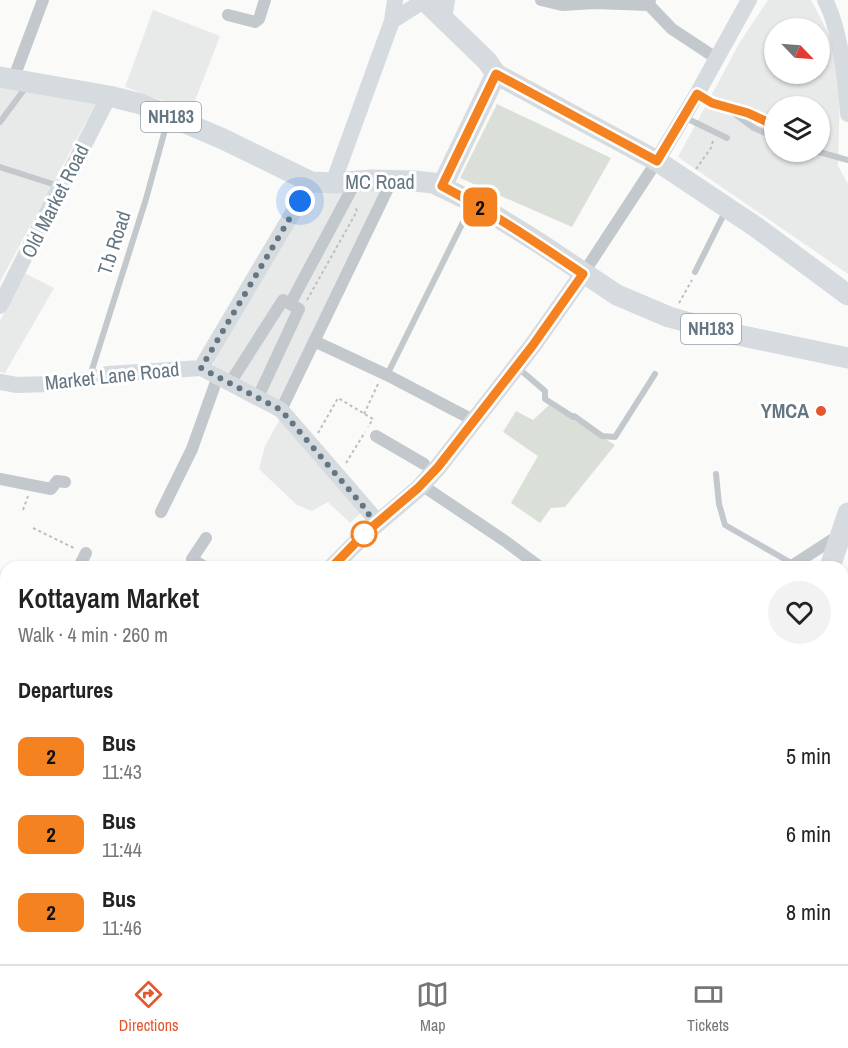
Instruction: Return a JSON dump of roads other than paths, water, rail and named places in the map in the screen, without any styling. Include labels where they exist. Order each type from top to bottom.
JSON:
[{"type":"highway","points":[[424,0],[445,10],[496,74],[657,161],[728,207],[848,295]]},
{"type":"highway","points":[[442,186],[496,74]]},
{"type":"highway","name":"MC Road","points":[[14,80],[109,96],[141,104],[224,139],[311,182],[346,185],[392,180],[442,186],[473,202],[539,243],[617,295],[669,317],[737,335],[848,358]]},
{"type":"highway","points":[[844,561],[848,513]]},
{"type":"highway","points":[[834,561],[846,540]]},
{"type":"main road","points":[[346,185],[392,21],[395,0]]},
{"type":"main road","points":[[392,21],[424,0]]},
{"type":"main road","points":[[657,161],[749,0]]},
{"type":"main road","points":[[827,1],[839,45],[848,114]]},
{"type":"main road","name":"Old Market Road","points":[[0,306],[60,186],[62,188],[109,96]]},
{"type":"main road","points":[[201,368],[311,182]]},
{"type":"main road","points":[[338,561],[378,522],[429,478],[517,366],[583,274]]},
{"type":"main road","name":"Market Lane Road","points":[[1,384],[89,380],[108,374],[201,368],[281,410],[378,522]]},
{"type":"street","points":[[14,80],[43,0]]},
{"type":"street","points":[[228,15],[255,22],[259,19],[265,0]]},
{"type":"street","points":[[541,0],[562,5],[650,3],[672,29],[716,58]]},
{"type":"street","points":[[583,274],[657,161]]},
{"type":"street","points":[[281,410],[392,180]]},
{"type":"street","points":[[258,397],[346,185]]},
{"type":"street","points":[[161,512],[224,380],[283,300],[294,306]]},
{"type":"street","points":[[314,342],[385,374],[473,420]]},
{"type":"street","points":[[376,436],[424,464]]},
{"type":"street","points":[[0,479],[51,489],[57,481],[65,482]]},
{"type":"street","points":[[423,486],[532,561]]},
{"type":"street","points":[[195,561],[192,559],[206,538]]},
{"type":"street","points":[[802,561],[846,540]]},
{"type":"street","points":[[82,561],[86,553]]},
{"type":"lane","points":[[0,122],[14,80]]},
{"type":"lane","points":[[697,94],[712,103],[748,113],[764,120]]},
{"type":"lane","points":[[725,107],[764,132]]},
{"type":"lane","name":"T.b Road","points":[[89,380],[170,116]]},
{"type":"lane","points":[[683,117],[727,138]]},
{"type":"lane","points":[[830,155],[848,160]]},
{"type":"lane","points":[[0,167],[60,186]]},
{"type":"lane","points":[[385,374],[473,202]]},
{"type":"lane","points":[[695,272],[712,234],[728,207]]},
{"type":"lane","points":[[517,366],[546,391],[545,399],[602,436],[615,437],[655,374]]},
{"type":"lane","points":[[716,474],[719,504],[725,525],[783,561]]},
{"type":"place","name":"YMCA","points":[[821,411]]}]
